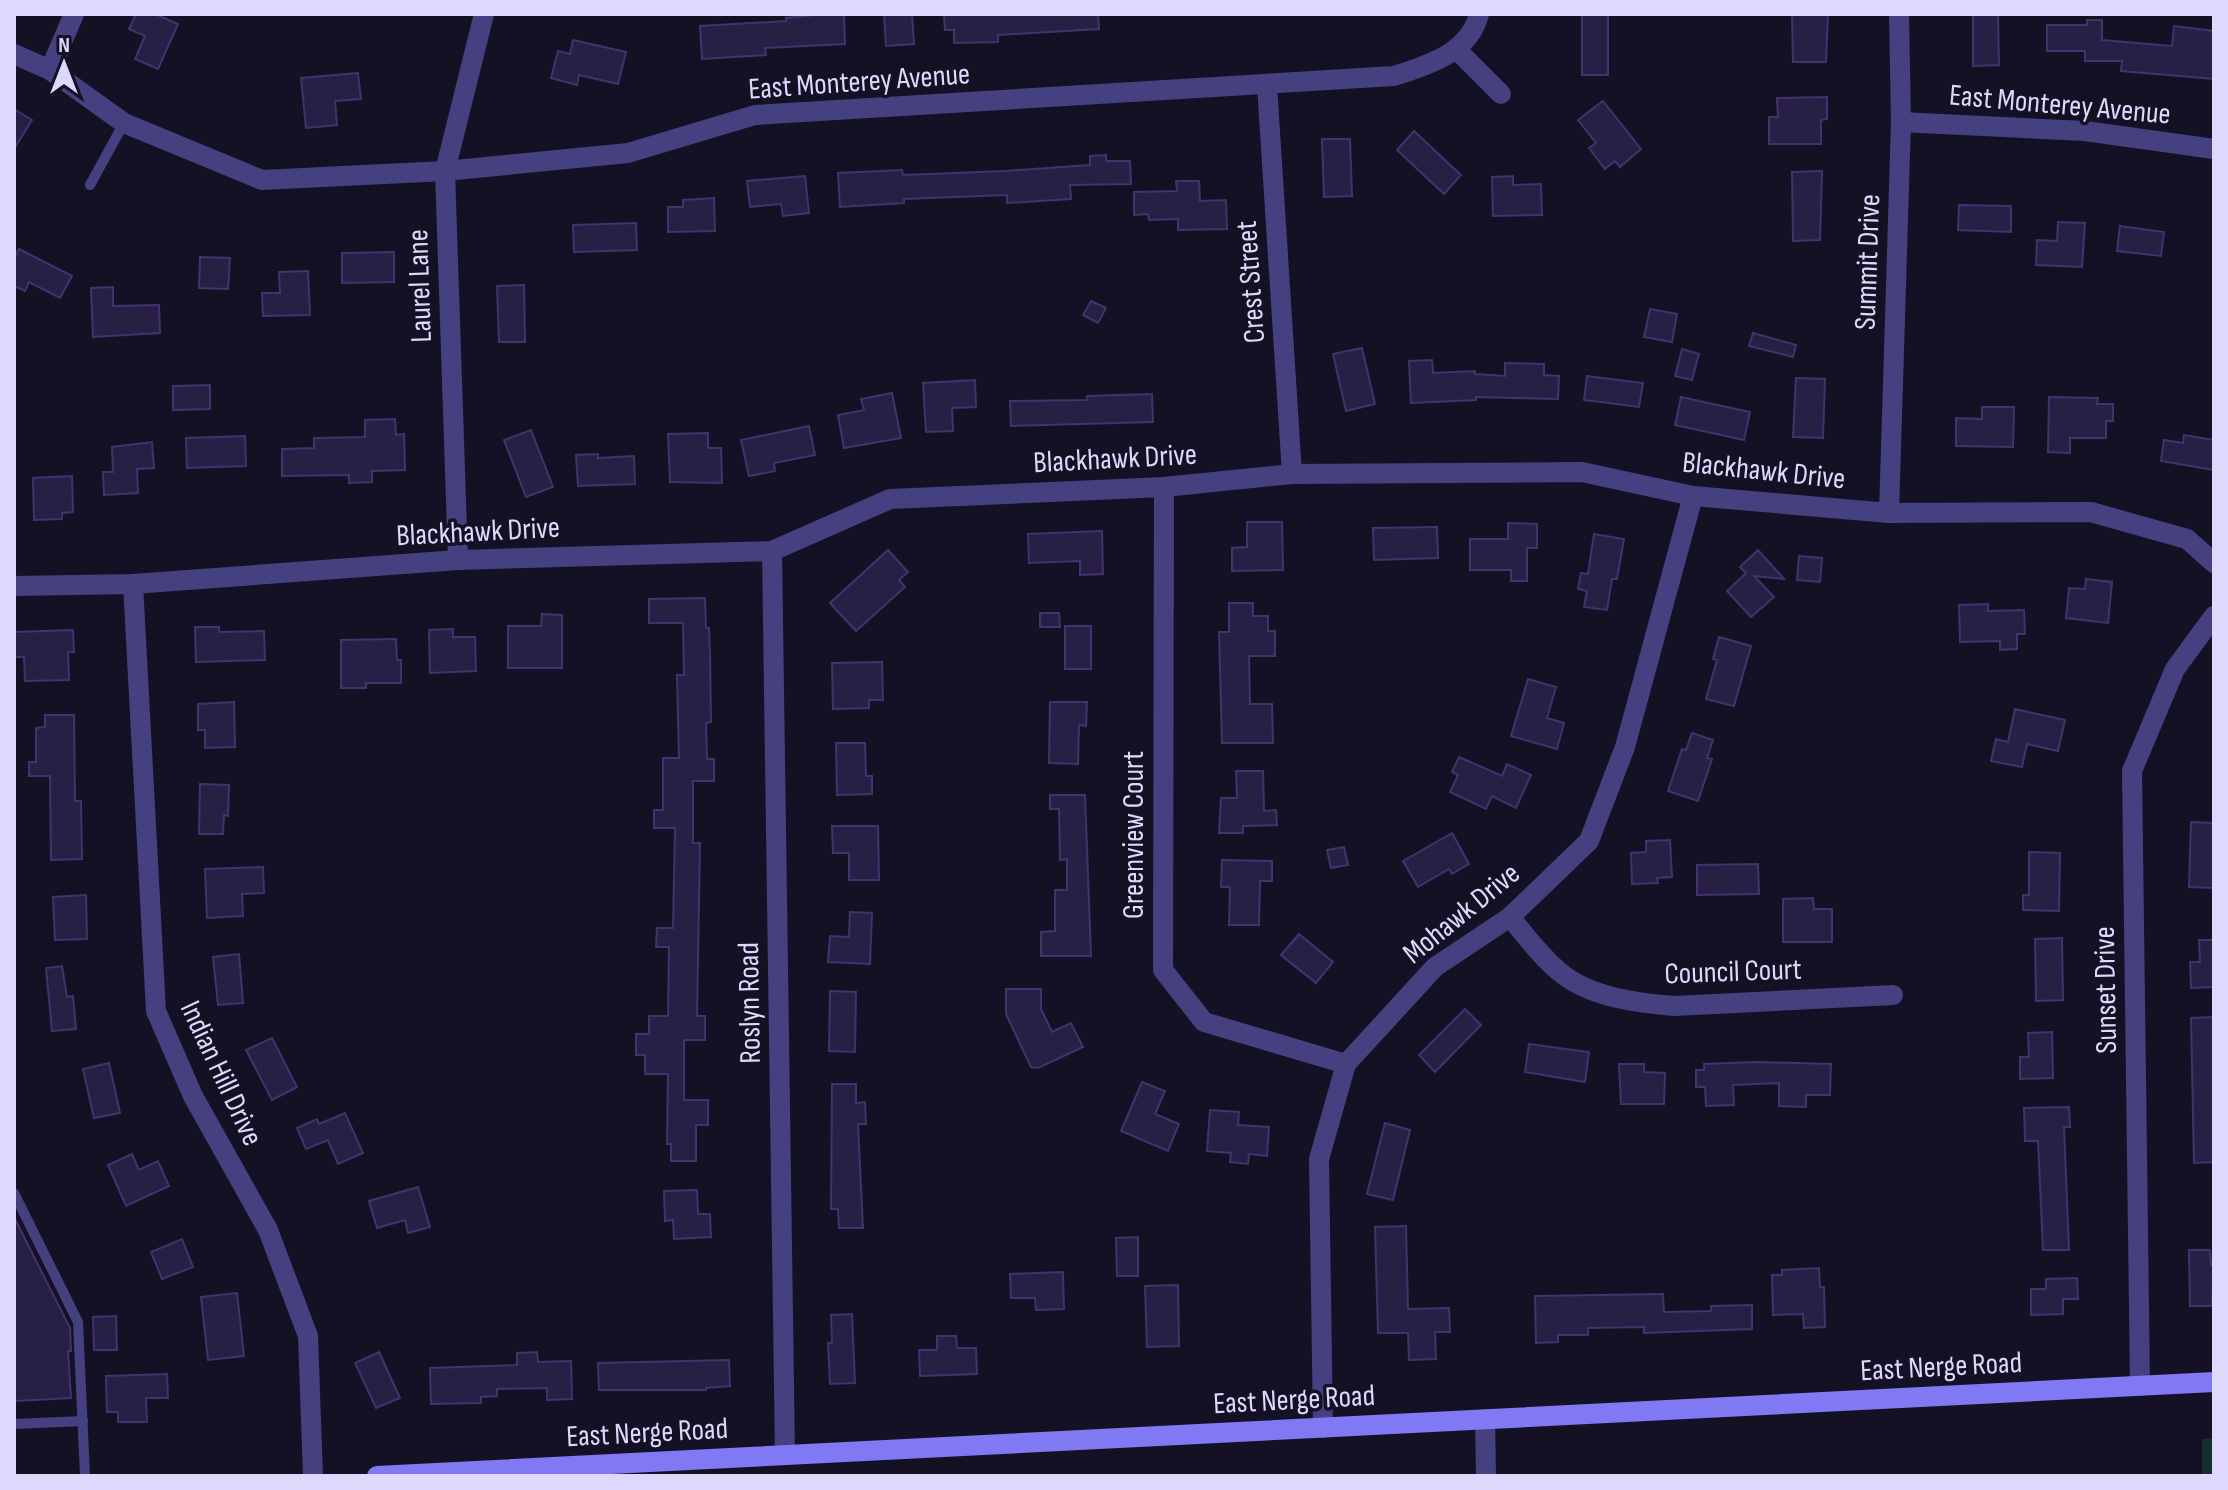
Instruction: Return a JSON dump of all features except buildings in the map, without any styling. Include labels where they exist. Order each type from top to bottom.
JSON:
[{"type":"main road","name":"East Nerge Road","points":[[377,1476],[588,1471],[785,1455],[2214,1382]]},
{"type":"street","points":[[50,70],[74,14]]},
{"type":"street","name":"Laurel Lane","points":[[458,560],[445,171],[484,14]]},
{"type":"street","points":[[1479,14],[1457,50],[1501,94]]},
{"type":"street","name":"Summit Drive","points":[[1889,513],[1901,122],[1899,14]]},
{"type":"street","name":"East Monterey Avenue","points":[[14,54],[50,70],[124,123],[262,180],[445,171],[628,153],[755,115],[1394,76],[1438,61],[1457,50]]},
{"type":"street","name":"Crest Street","points":[[1267,85],[1292,474]]},
{"type":"street","name":"East Monterey Avenue","points":[[1901,122],[2085,131],[2214,149]]},
{"type":"street","name":"Blackhawk Drive","points":[[14,586],[133,584],[458,560],[772,551],[890,499],[1164,487],[1292,474],[1582,472],[1693,496],[1889,513],[2091,512],[2187,539],[2214,563]]},
{"type":"street","name":"Greenview Court","points":[[1164,487],[1163,970],[1204,1022],[1346,1064]]},
{"type":"street","name":"Mohawk Drive","points":[[1323,1428],[1319,1159],[1346,1064],[1435,967],[1510,917],[1589,841],[1625,747],[1693,496]]},
{"type":"street","name":"Roslyn Road","points":[[772,551],[785,1455]]},
{"type":"street","name":"Indian Hill Drive","points":[[133,584],[156,1011],[193,1096],[268,1230],[308,1336],[313,1476]]},
{"type":"street","name":"Sunset Drive","points":[[2140,1386],[2132,771],[2175,669],[2214,616]]},
{"type":"street","name":"Council Court","points":[[1510,917],[1563,975],[1586,988],[1653,1004],[1674,1006],[1893,995]]},
{"type":"street","points":[[1485,1419],[1486,1476]]},
{"type":"lane","points":[[90,185],[124,123]]},
{"type":"lane","points":[[14,1193],[78,1322],[85,1476]]},
{"type":"lane","points":[[14,1424],[83,1421]]},
{"type":"green space","points":[[2214,1438],[2214,1476],[2202,1476],[2202,1439]]}]
